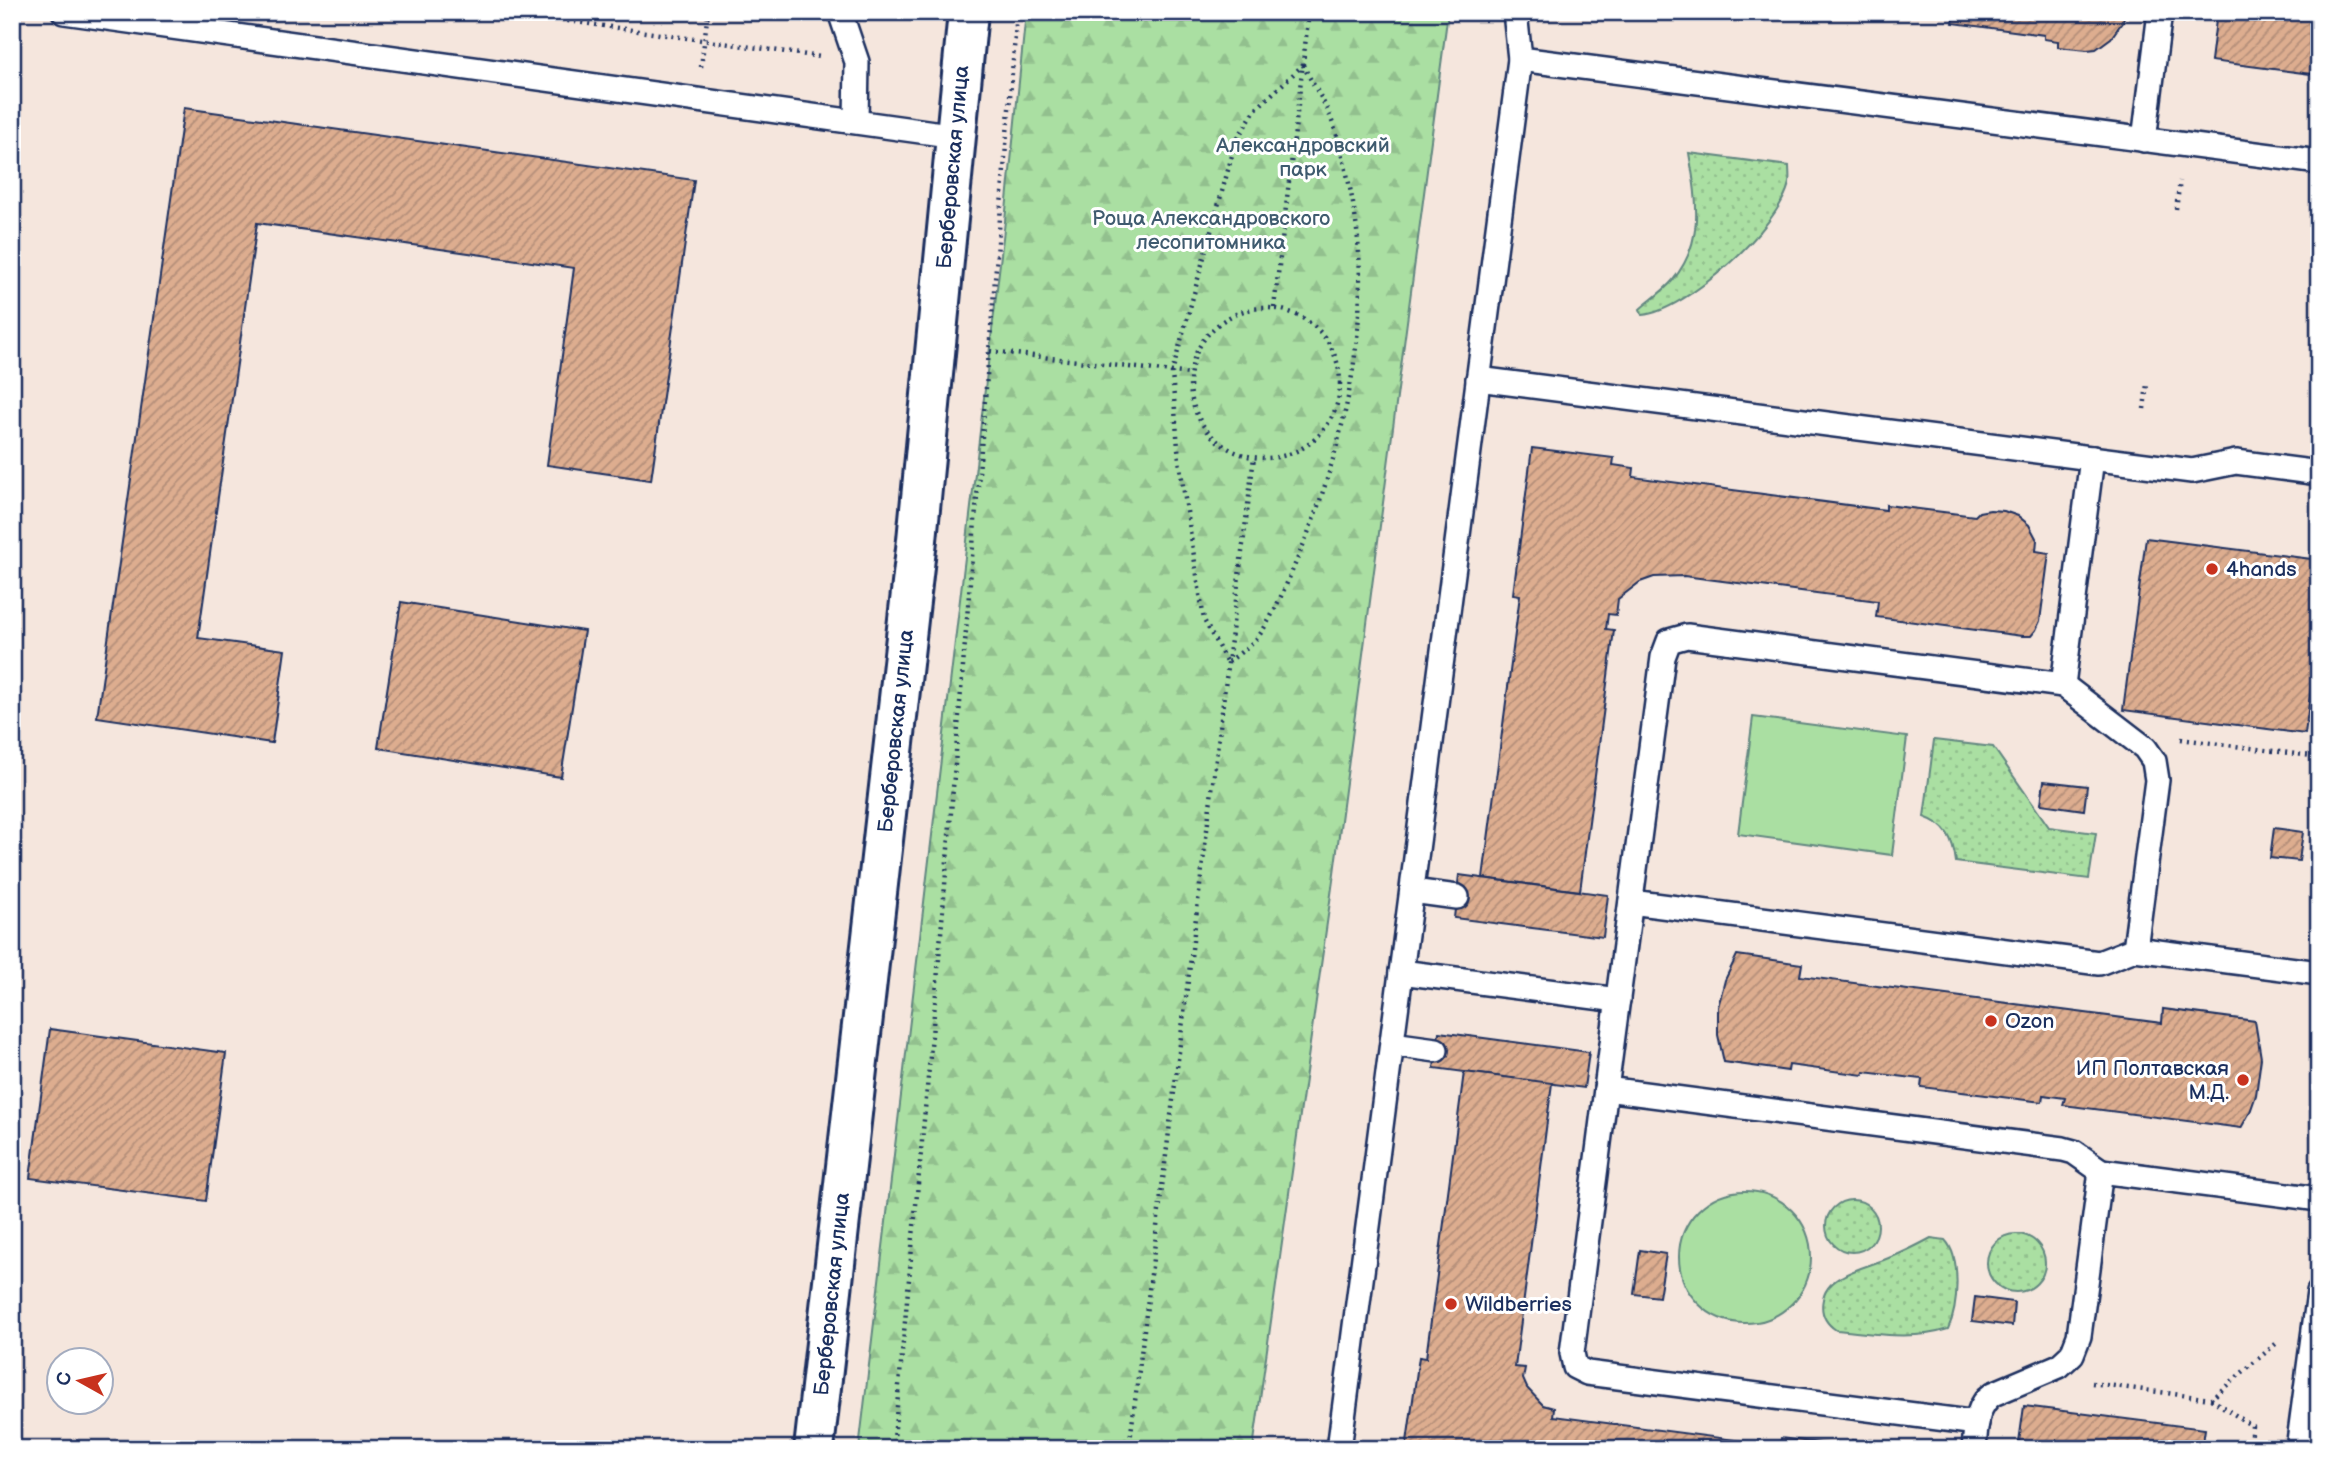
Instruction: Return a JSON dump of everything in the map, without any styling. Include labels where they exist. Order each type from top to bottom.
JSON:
[{"type":"street","name":"Берберовская улица","points":[[814,1449],[916,554],[968,12]]},
{"type":"lane","points":[[64,12],[120,16],[956,136]]},
{"type":"lane","points":[[840,12],[857,62],[856,121]]},
{"type":"lane","points":[[1339,1449],[1520,59],[1515,12]]},
{"type":"lane","points":[[2144,140],[2160,12]]},
{"type":"lane","points":[[1520,59],[2319,162]]},
{"type":"lane","points":[[1478,379],[2192,471],[2236,462],[2319,473]]},
{"type":"lane","points":[[2063,685],[2092,458]]},
{"type":"lane","points":[[1977,1423],[1587,1373],[1575,1367],[1572,1353],[1630,902],[1663,657],[1670,641],[1687,636],[2063,685],[2145,748],[2154,761],[2157,780],[2134,949]]},
{"type":"lane","points":[[1412,891],[1457,897]]},
{"type":"lane","points":[[1630,902],[2099,963],[2134,949],[2319,973]]},
{"type":"lane","points":[[1401,972],[1618,1000]]},
{"type":"lane","points":[[1392,1044],[1436,1050]]},
{"type":"lane","points":[[1606,1089],[2063,1149],[2074,1152],[2101,1171],[2319,1199]]},
{"type":"lane","points":[[1973,1449],[1979,1411],[1984,1400],[2059,1366],[2072,1354],[2079,1336],[2101,1171]]},
{"type":"lane","points":[[2298,1449],[2314,1366],[2318,1301]]},
{"type":"path","points":[[505,12],[857,62]]},
{"type":"path","points":[[696,99],[708,12]]},
{"type":"path","points":[[893,1449],[938,968],[1017,12]]},
{"type":"path","points":[[1274,308],[1309,12]]},
{"type":"path","points":[[1227,663],[1204,620],[1178,460],[1172,373],[1236,141],[1255,110],[1303,65]]},
{"type":"path","points":[[1227,663],[1257,638],[1285,588],[1328,480],[1348,394],[1358,309],[1358,250],[1352,200],[1326,108],[1303,65]]},
{"type":"path","points":[[2176,209],[2180,181]]},
{"type":"path","points":[[1274,308],[1293,313],[1310,323],[1324,337],[1334,354],[1339,373],[1339,393],[1332,415],[1319,435],[1300,449],[1278,457],[1254,457],[1235,452],[1218,441],[1204,427],[1195,410],[1190,374],[1198,348],[1211,330],[1230,316],[1251,309],[1274,308]]},
{"type":"path","points":[[990,351],[1190,374]]},
{"type":"path","points":[[2144,409],[2147,384]]},
{"type":"path","points":[[1339,393],[1348,394]]},
{"type":"path","points":[[1129,1449],[1254,457]]},
{"type":"path","points":[[2124,732],[2319,757]]},
{"type":"path","points":[[2211,1399],[2318,1301]]},
{"type":"path","points":[[2037,1376],[2211,1399],[2252,1426],[2249,1449]]},
{"type":"green space","name":"Роща Александровского лесопитомника","points":[[1026,12],[1448,12],[1334,873],[1253,1449],[859,1449],[1005,221]]},
{"type":"green space","points":[[1689,153],[1789,166],[1789,183],[1782,201],[1768,221],[1729,264],[1682,299],[1661,310],[1642,315],[1640,309],[1673,280],[1690,250],[1696,204]]},
{"type":"green space","points":[[1753,717],[1907,737],[1892,855],[1738,834]]},
{"type":"green space","points":[[1934,740],[1993,747],[2049,827],[2096,833],[2089,879],[1956,862],[1948,834],[1938,824],[1924,817]]},
{"type":"green space","points":[[1745,1191],[1770,1196],[1792,1210],[1806,1232],[1811,1257],[1806,1282],[1792,1304],[1770,1318],[1745,1323],[1720,1318],[1698,1304],[1684,1282],[1679,1257],[1684,1232],[1698,1210],[1720,1196]]},
{"type":"green space","points":[[1852,1200],[1862,1202],[1870,1208],[1876,1216],[1876,1236],[1870,1244],[1862,1250],[1852,1252],[1842,1250],[1834,1244],[1828,1236],[1826,1226],[1828,1216],[1834,1208],[1842,1202]]},
{"type":"green space","points":[[2010,1234],[2022,1234],[2037,1242],[2045,1257],[2045,1269],[2037,1284],[2022,1292],[2010,1292],[1995,1284],[1987,1269],[1987,1257],[1995,1242]]},
{"type":"green space","points":[[1931,1238],[1945,1240],[1954,1259],[1956,1296],[1948,1329],[1921,1335],[1892,1335],[1836,1330],[1829,1324],[1822,1303],[1828,1288],[1834,1282],[1853,1271],[1901,1253]]},
{"type":"building","points":[[1923,12],[2125,12],[2123,21],[2111,38],[2096,49],[2087,50],[2058,47],[2058,41],[2044,39],[2044,35],[1953,23],[1954,16]]},
{"type":"building","points":[[2217,12],[2319,12],[2319,75],[2211,61]]},
{"type":"building","points":[[184,108],[694,180],[651,480],[547,465],[574,268],[257,223],[198,638],[285,650],[272,743],[97,717]]},
{"type":"building","points":[[1532,448],[1614,458],[1613,465],[1634,468],[1633,477],[1886,510],[1886,505],[1975,516],[1979,512],[1990,510],[2004,511],[2018,516],[2029,525],[2037,540],[2036,551],[2049,553],[2040,621],[2031,636],[2022,636],[1876,617],[1878,601],[1684,576],[1654,577],[1640,582],[1618,599],[1616,615],[1608,614],[1606,629],[1614,630],[1580,891],[1483,878],[1520,595],[1513,594]]},
{"type":"building","points":[[2146,538],[2319,560],[2319,625],[2305,734],[2123,710]]},
{"type":"building","points":[[401,602],[584,631],[561,777],[378,748]]},
{"type":"building","points":[[2044,781],[2087,786],[2084,810],[2041,804]]},
{"type":"building","points":[[2274,828],[2303,832],[2299,861],[2270,858]]},
{"type":"building","points":[[1459,875],[1608,895],[1603,937],[1454,918]]},
{"type":"building","points":[[1737,955],[1802,964],[1800,976],[2162,1023],[2163,1009],[2255,1021],[2261,1058],[2256,1095],[2241,1128],[2063,1105],[2065,1098],[2043,1095],[2042,1102],[1921,1087],[1922,1079],[1864,1072],[1863,1075],[1789,1065],[1788,1071],[1724,1062],[1718,1035],[1718,1007],[1725,980]]},
{"type":"building","points":[[50,1029],[226,1053],[206,1201],[30,1178]]},
{"type":"building","points":[[1439,1032],[1589,1052],[1584,1088],[1434,1068]]},
{"type":"building","points":[[1464,1072],[1552,1083],[1515,1367],[1525,1368],[1523,1379],[1527,1388],[1543,1405],[1554,1408],[1553,1416],[1780,1446],[1781,1438],[1852,1447],[1852,1440],[1917,1449],[1406,1449],[1419,1357],[1426,1358]]},
{"type":"building","points":[[1640,1250],[1666,1254],[1659,1297],[1634,1294]]},
{"type":"building","points":[[1975,1297],[2014,1302],[2012,1326],[1972,1321]]},
{"type":"building","points":[[2024,1406],[2205,1429],[2202,1449],[2018,1449]]},
{"type":"place","name":"4hands","points":[[2212,569]]},
{"type":"place","name":"Ozon","points":[[1991,1021]]},
{"type":"place","name":"ИП Полтавская М.Д.","points":[[2243,1080]]},
{"type":"place","name":"Wildberries","points":[[1451,1304]]},
{"type":"park label","name":"Александровский парк","points":[[1303,157]]}]
